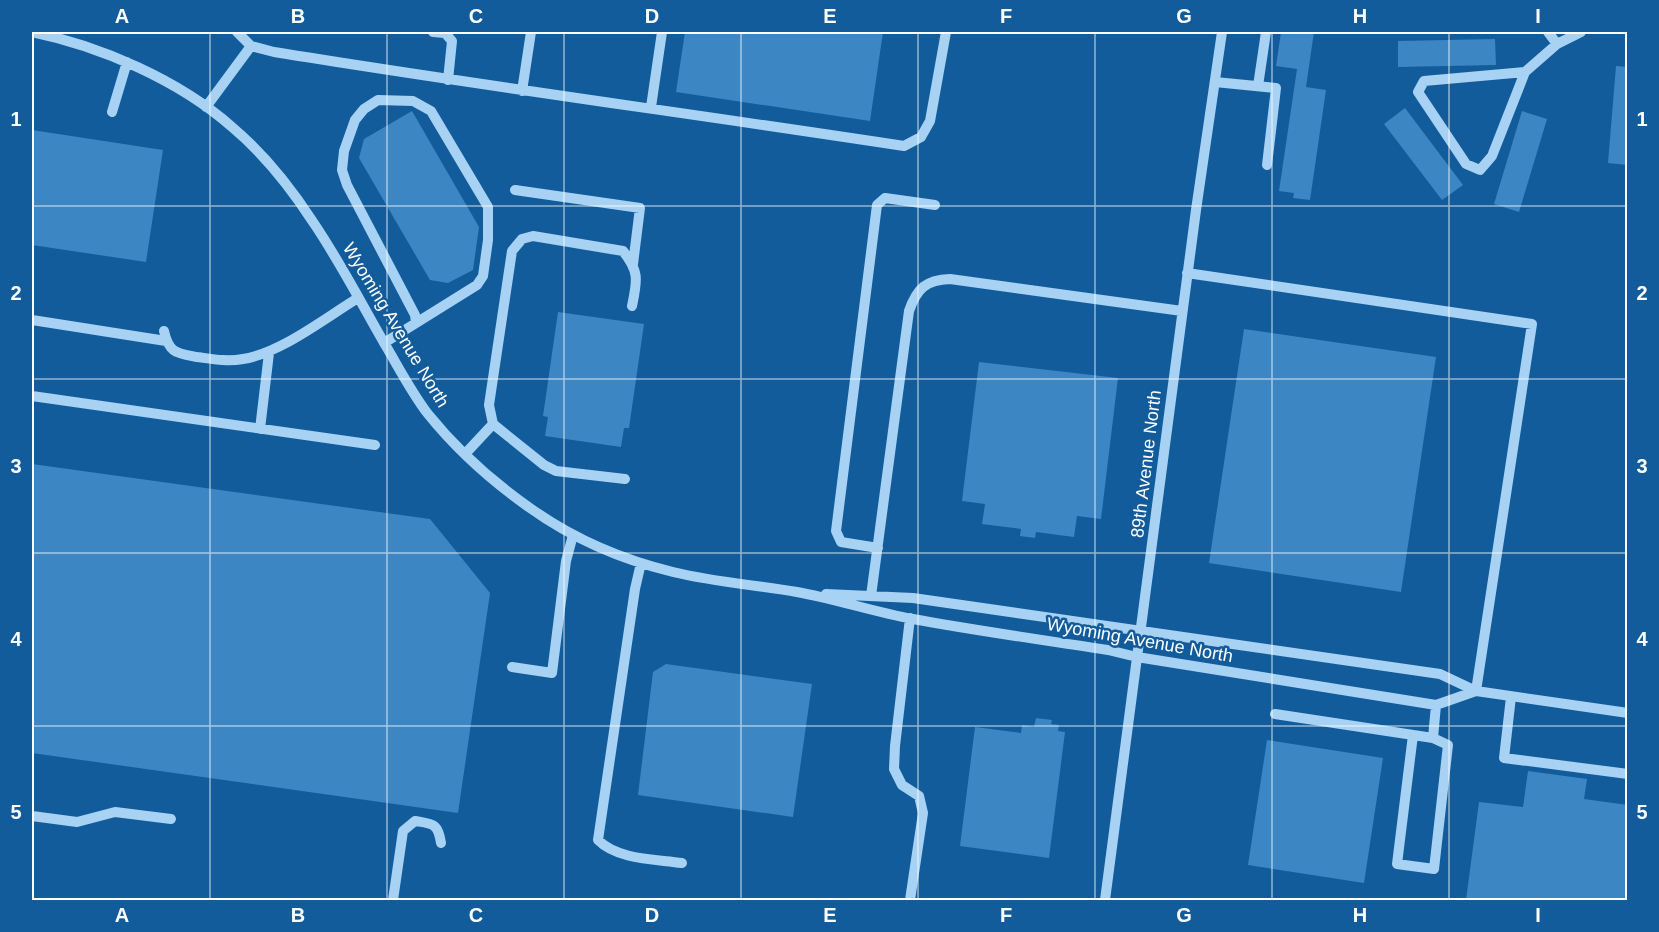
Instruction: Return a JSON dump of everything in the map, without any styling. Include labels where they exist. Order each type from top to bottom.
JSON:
[{"type":"street","name":"Wyoming Avenue North","points":[[32,32],[63,38],[128,62],[156,76],[233,127],[267,162],[297,199],[328,246],[428,414],[465,454],[496,482],[532,510],[573,535],[642,563],[674,572],[799,592],[910,618],[1436,705],[1476,692]]},
{"type":"street","points":[[237,32],[251,46],[274,52],[448,80],[651,107],[904,146],[921,137],[930,121],[946,32]]},
{"type":"street","points":[[433,32],[445,33],[452,41],[448,80]]},
{"type":"street","points":[[522,91],[531,32]]},
{"type":"street","points":[[651,107],[662,32]]},
{"type":"street","name":"89th Avenue North","points":[[1105,900],[1187,273],[1222,32]]},
{"type":"street","points":[[1258,87],[1266,32]]},
{"type":"street","points":[[1548,32],[1557,44]]},
{"type":"street","points":[[1525,72],[1424,81],[1418,92],[1466,164],[1480,170],[1492,156],[1525,72],[1557,44],[1581,32]]},
{"type":"street","points":[[206,107],[251,46]]},
{"type":"street","points":[[112,112],[128,62]]},
{"type":"street","points":[[1215,82],[1276,88],[1267,165]]},
{"type":"street","points":[[384,343],[417,323],[477,285],[483,276],[488,240],[488,207],[431,111],[412,101],[378,100],[364,109],[355,120],[344,151],[342,170],[347,185],[415,315],[417,323]]},
{"type":"street","points":[[515,190],[640,207],[633,264],[637,279],[632,306]]},
{"type":"street","points":[[878,548],[841,542],[836,531],[877,205],[885,198],[935,205]]},
{"type":"street","points":[[625,479],[556,471],[544,465],[493,423],[489,405],[512,251],[522,239],[533,236],[623,251],[633,264]]},
{"type":"street","points":[[1187,273],[1532,324],[1476,692]]},
{"type":"street","points":[[871,596],[909,310],[914,297],[924,285],[936,280],[950,279],[1182,311]]},
{"type":"street","points":[[32,320],[165,336],[170,348],[177,354],[224,361],[243,360],[270,353],[358,298]]},
{"type":"street","points":[[260,429],[270,353]]},
{"type":"street","points":[[32,396],[375,445]]},
{"type":"street","points":[[465,454],[493,423]]},
{"type":"street","points":[[512,667],[552,673],[566,561],[573,535]]},
{"type":"street","points":[[642,563],[634,589],[598,840],[607,849],[622,854],[682,863]]},
{"type":"street","name":"Wyoming Avenue North","points":[[799,592],[913,598],[1440,674],[1476,692],[1628,713]]},
{"type":"street","points":[[910,618],[894,769],[902,785],[919,796],[922,813],[910,900]]},
{"type":"street","points":[[1511,697],[1504,758],[1628,774]]},
{"type":"street","points":[[1433,738],[1436,705]]},
{"type":"street","points":[[1275,714],[1433,738],[1448,745],[1434,869],[1397,864],[1413,735]]},
{"type":"street","points":[[32,816],[77,822],[115,812],[171,819]]},
{"type":"street","points":[[393,900],[403,831],[415,821],[432,824],[439,831],[441,843]]},
{"type":"building","points":[[685,32],[883,32],[870,121],[676,92]]},
{"type":"building","points":[[1281,32],[1314,32],[1306,87],[1326,90],[1310,200],[1293,198],[1294,193],[1279,191],[1297,69],[1276,66]]},
{"type":"building","points":[[1495,39],[1496,65],[1398,67],[1398,41]]},
{"type":"building","points":[[1616,66],[1628,67],[1628,165],[1608,163]]},
{"type":"building","points":[[1405,108],[1463,185],[1442,200],[1384,124]]},
{"type":"building","points":[[412,111],[479,227],[473,270],[448,283],[430,280],[359,158],[364,139]]},
{"type":"building","points":[[1522,111],[1547,119],[1519,212],[1494,204]]},
{"type":"building","points":[[32,130],[163,150],[146,262],[32,245]]},
{"type":"building","points":[[558,312],[644,324],[629,428],[624,428],[621,447],[545,436],[548,417],[543,416]]},
{"type":"building","points":[[1244,329],[1436,357],[1401,592],[1209,563]]},
{"type":"building","points":[[979,362],[1118,378],[1101,519],[1077,516],[1074,537],[1036,532],[1035,538],[1020,536],[1021,529],[982,524],[985,504],[962,501]]},
{"type":"building","points":[[32,464],[430,519],[490,593],[458,813],[32,753]]},
{"type":"building","points":[[666,664],[812,684],[793,817],[638,795],[653,672]]},
{"type":"building","points":[[1036,718],[1052,720],[1051,724],[1059,725],[1058,731],[1065,732],[1049,858],[960,846],[975,727],[1021,733],[1022,725],[1034,727]]},
{"type":"building","points":[[1267,740],[1383,758],[1364,883],[1248,865]]},
{"type":"building","points":[[1528,771],[1587,779],[1584,799],[1628,805],[1628,900],[1466,900],[1479,802],[1523,807]]}]
